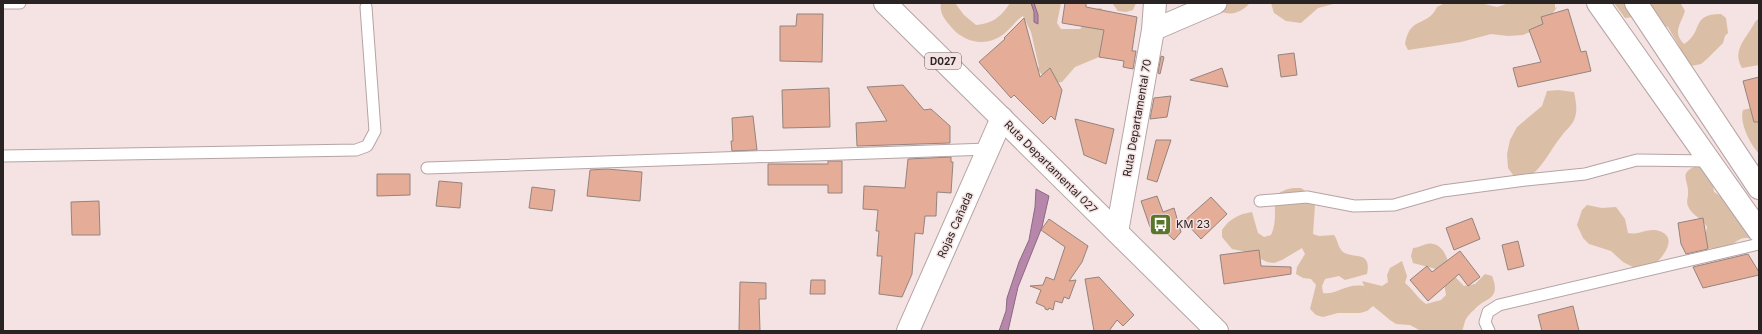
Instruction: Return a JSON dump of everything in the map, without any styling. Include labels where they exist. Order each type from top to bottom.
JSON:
[{"type":"main road","name":"Ruta Departamental 027","points":[[885,3],[1217,331]]},
{"type":"main road","name":"Ruta Departamental 70","points":[[1117,232],[1152,30],[1154,3]]},
{"type":"main road","points":[[1598,3],[1759,231]]},
{"type":"main road","points":[[1636,3],[1759,188]]},
{"type":"main road","name":"Rojas Cañada","points":[[908,331],[1002,118]]},
{"type":"street","points":[[1152,30],[1216,3]]},
{"type":"lane","points":[[3,4],[20,3]]},
{"type":"lane","points":[[3,156],[356,150],[367,146],[375,131],[366,7]]},
{"type":"lane","points":[[427,168],[988,148]]},
{"type":"lane","points":[[1260,201],[1307,198],[1354,206],[1394,205],[1443,191],[1586,174],[1637,160],[1710,161]]},
{"type":"lane","points":[[1489,331],[1485,322],[1488,312],[1499,305],[1759,244]]},
{"type":"shaded area","points":[[941,3],[955,3],[964,15],[976,25],[987,23],[996,19],[1010,3],[1061,3],[1057,23],[1061,29],[1080,29],[1087,22],[1094,9],[1101,8],[1105,13],[1107,25],[1105,38],[1099,57],[1075,67],[1062,82],[1055,83],[1047,80],[1037,69],[1039,67],[1031,32],[1023,16],[1000,36],[986,42],[978,42],[964,38],[952,28],[942,13]]},
{"type":"shaded area","points":[[1031,3],[1034,3],[1038,15],[1038,24],[1034,22],[1034,12]]},
{"type":"shaded area","points":[[1112,3],[1136,3],[1133,10],[1126,12],[1118,11]]},
{"type":"shaded area","points":[[1209,3],[1250,3],[1240,11],[1229,14],[1219,11]]},
{"type":"shaded area","points":[[1271,3],[1337,3],[1318,8],[1301,23],[1286,21],[1274,13]]},
{"type":"shaded area","points":[[1445,3],[1480,3],[1497,7],[1509,3],[1555,3],[1555,8],[1557,7],[1544,26],[1523,35],[1508,36],[1491,34],[1461,42],[1408,50],[1405,44],[1407,35],[1411,29],[1428,18],[1437,7]]},
{"type":"shaded area","points":[[1614,3],[1625,3],[1632,10],[1633,17],[1625,18]]},
{"type":"shaded area","points":[[1642,3],[1681,4],[1685,11],[1678,28],[1678,32],[1680,40],[1684,44],[1694,34],[1701,20],[1711,15],[1721,14],[1726,18],[1728,33],[1725,36],[1723,43],[1701,64],[1686,67],[1679,46],[1668,27],[1661,25]]},
{"type":"shaded area","points":[[1759,18],[1759,65],[1742,68],[1738,55],[1741,44]]},
{"type":"shaded area","points":[[1558,90],[1574,92],[1576,110],[1574,120],[1538,169],[1526,180],[1516,179],[1508,168],[1507,154],[1510,140],[1517,127],[1542,106],[1547,91]]},
{"type":"shaded area","points":[[1759,106],[1759,154],[1752,145],[1746,133],[1742,115],[1743,110]]},
{"type":"shaded area","points":[[1701,164],[1713,185],[1714,192],[1728,204],[1734,212],[1737,220],[1743,219],[1753,239],[1744,238],[1730,246],[1723,248],[1706,248],[1704,242],[1707,227],[1689,209],[1687,202],[1688,188],[1686,173],[1693,167]]},
{"type":"shaded area","points":[[1301,188],[1314,197],[1315,205],[1313,234],[1319,236],[1334,235],[1343,252],[1364,258],[1367,261],[1367,274],[1345,280],[1339,276],[1325,279],[1322,286],[1323,293],[1333,292],[1352,286],[1364,286],[1371,302],[1362,281],[1382,286],[1388,282],[1387,275],[1390,268],[1402,261],[1407,276],[1405,283],[1420,299],[1426,304],[1441,300],[1446,295],[1442,272],[1413,263],[1411,256],[1413,248],[1430,244],[1437,245],[1441,248],[1453,274],[1464,286],[1475,284],[1485,274],[1492,276],[1495,284],[1493,294],[1470,314],[1465,320],[1462,331],[1421,331],[1410,325],[1396,324],[1373,306],[1367,311],[1360,313],[1338,313],[1323,317],[1316,315],[1310,309],[1316,285],[1311,279],[1303,278],[1296,274],[1297,267],[1305,254],[1302,248],[1274,263],[1267,262],[1247,252],[1232,249],[1222,237],[1222,230],[1231,220],[1243,214],[1252,212],[1258,233],[1264,237],[1271,235],[1274,227],[1276,199],[1279,194],[1285,190]]},
{"type":"shaded area","points":[[1036,189],[1049,196],[1042,227],[1018,287],[1008,331],[999,331],[1006,311],[1007,298],[1019,262],[1029,240],[1035,207]]},
{"type":"shaded area","points":[[1587,205],[1602,208],[1616,207],[1625,219],[1628,233],[1652,230],[1662,232],[1668,239],[1667,249],[1661,258],[1655,263],[1637,269],[1623,262],[1611,251],[1589,244],[1583,238],[1577,225],[1582,210]]},
{"type":"building","points":[[1065,3],[1086,3],[1086,7],[1137,17],[1132,51],[1136,51],[1133,69],[1123,67],[1124,61],[1099,57],[1104,30],[1062,23]]},
{"type":"building","points":[[1568,9],[1581,52],[1586,51],[1591,71],[1518,87],[1513,68],[1541,62],[1529,30],[1543,24],[1541,17]]},
{"type":"building","points":[[797,14],[823,14],[822,62],[780,61],[780,26],[796,26]]},
{"type":"building","points":[[1024,18],[1040,77],[1050,68],[1062,90],[1055,120],[1051,116],[1043,124],[1014,95],[1011,98],[979,62],[1005,39],[1004,38]]},
{"type":"building","points":[[1294,53],[1297,75],[1281,77],[1278,55]]},
{"type":"building","points":[[1161,56],[1164,57],[1160,74],[1158,73]]},
{"type":"building","points":[[1222,68],[1228,87],[1190,80]]},
{"type":"building","points":[[1759,77],[1759,122],[1754,122],[1743,81]]},
{"type":"building","points":[[903,85],[924,110],[931,109],[950,126],[950,143],[857,146],[856,123],[887,121],[867,87]]},
{"type":"building","points":[[829,88],[830,127],[783,128],[782,90]]},
{"type":"building","points":[[1171,96],[1167,117],[1150,119],[1154,98]]},
{"type":"building","points":[[753,116],[757,150],[732,151],[732,118]]},
{"type":"building","points":[[1075,119],[1114,129],[1106,164],[1084,155]]},
{"type":"building","points":[[1156,140],[1171,140],[1157,182],[1147,179]]},
{"type":"building","points":[[951,157],[951,162],[953,162],[951,193],[937,192],[936,216],[925,216],[923,234],[915,233],[912,274],[902,297],[879,294],[882,256],[877,256],[879,231],[876,231],[878,210],[863,209],[864,186],[905,188],[908,159]]},
{"type":"building","points":[[828,161],[842,161],[842,193],[828,193],[828,185],[768,185],[768,164],[828,164]]},
{"type":"building","points":[[607,169],[642,172],[640,201],[587,196],[590,170]]},
{"type":"building","points":[[377,174],[410,174],[410,195],[377,196]]},
{"type":"building","points":[[439,181],[462,183],[460,208],[436,206]]},
{"type":"building","points":[[532,187],[555,190],[552,211],[529,208]]},
{"type":"building","points":[[1157,196],[1163,212],[1174,208],[1181,232],[1174,240],[1158,225],[1150,227],[1141,201]]},
{"type":"building","points":[[1211,197],[1227,214],[1201,239],[1184,221]]},
{"type":"building","points":[[99,201],[100,235],[72,235],[71,202]]},
{"type":"building","points":[[1472,218],[1480,239],[1454,250],[1446,228]]},
{"type":"building","points":[[1703,218],[1708,249],[1686,254],[1681,244],[1678,223]]},
{"type":"building","points":[[1049,219],[1088,246],[1082,262],[1069,281],[1076,280],[1069,299],[1064,297],[1062,303],[1055,301],[1053,310],[1049,308],[1048,310],[1045,309],[1045,307],[1036,303],[1041,290],[1030,286],[1043,285],[1046,277],[1054,280],[1065,247],[1041,230]]},
{"type":"building","points":[[1518,241],[1524,266],[1508,270],[1502,245]]},
{"type":"building","points":[[1259,250],[1261,266],[1291,267],[1291,274],[1224,284],[1220,255]]},
{"type":"building","points":[[1460,251],[1480,277],[1468,286],[1459,274],[1428,301],[1410,280],[1427,266],[1432,272]]},
{"type":"building","points":[[1748,254],[1759,272],[1759,275],[1703,288],[1693,267]]},
{"type":"building","points":[[1099,277],[1134,315],[1123,326],[1117,320],[1109,331],[1094,331],[1085,279]]},
{"type":"building","points":[[811,280],[825,280],[825,294],[810,294]]},
{"type":"building","points":[[740,282],[766,283],[766,299],[759,299],[760,331],[739,331]]},
{"type":"building","points":[[1573,306],[1579,331],[1542,331],[1538,315]]},
{"type":"place","name":"KM 23","points":[[1161,224]]}]
